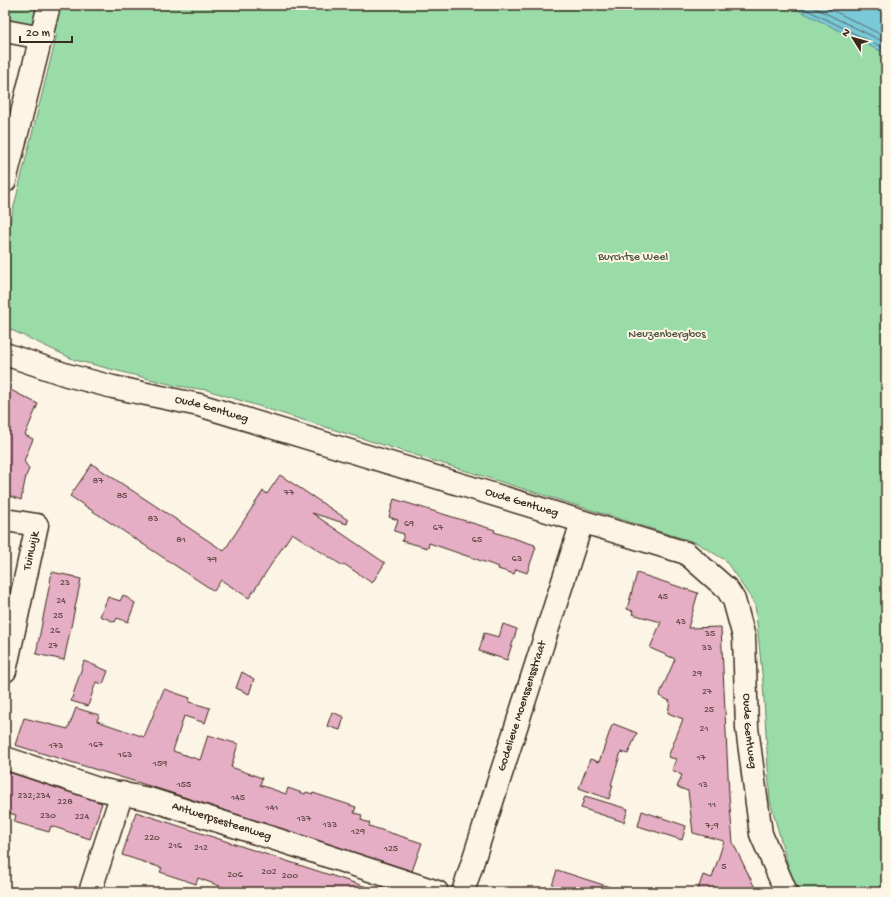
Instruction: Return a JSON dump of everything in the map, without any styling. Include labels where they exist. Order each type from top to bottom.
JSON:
[{"type":"street","points":[[5,181],[42,38],[49,5]]},
{"type":"street","points":[[5,31],[42,38]]},
{"type":"street","name":"Oude Gentweg","points":[[5,354],[67,375],[113,387],[199,405],[686,553],[727,589],[734,600],[744,637],[747,728],[761,834],[786,892]]},
{"type":"street","name":"Tuinwijk","points":[[5,520],[37,525],[12,607],[5,672]]},
{"type":"street","name":"Godelieve Moenssensstraat","points":[[463,892],[582,522]]},
{"type":"street","name":"Antwerpsesteenweg","points":[[5,758],[98,789],[149,799],[437,892]]},
{"type":"street","points":[[90,892],[122,793]]},
{"type":"green space","name":"Neuzenbergbos","points":[[5,5],[886,5],[886,892],[802,892],[792,880],[770,801],[763,683],[755,604],[725,560],[697,543],[207,390],[177,386],[75,360],[5,327],[5,242],[57,34],[5,21]]},
{"type":"water","points":[[788,5],[886,5],[886,53],[874,48]]},
{"type":"building","points":[[5,387],[38,404],[25,435],[33,439],[24,461],[29,469],[21,500],[5,494]]},
{"type":"building","points":[[92,464],[224,551],[263,491],[267,494],[280,475],[348,520],[347,524],[312,513],[385,563],[372,583],[344,564],[343,566],[292,533],[249,598],[221,580],[214,591],[70,496]]},
{"type":"building","points":[[394,499],[495,530],[494,532],[535,545],[534,546],[536,547],[527,573],[516,569],[514,574],[498,569],[499,567],[429,543],[428,548],[402,541],[404,534],[394,531],[398,520],[389,517]]},
{"type":"building","points":[[52,572],[81,579],[64,660],[36,654]]},
{"type":"building","points":[[637,573],[698,593],[688,628],[721,627],[729,795],[733,843],[757,892],[697,892],[703,875],[712,878],[724,841],[693,833],[688,791],[677,787],[682,775],[672,770],[676,759],[668,757],[683,719],[668,713],[670,701],[659,696],[675,659],[650,648],[661,622],[632,614],[633,611],[627,609]]},
{"type":"building","points":[[123,595],[135,603],[128,622],[117,618],[115,622],[100,616],[108,597],[120,601]]},
{"type":"building","points":[[503,624],[517,629],[507,660],[479,651],[484,633],[499,637]]},
{"type":"building","points":[[84,661],[108,671],[103,684],[96,682],[88,706],[71,701]]},
{"type":"building","points":[[242,672],[254,679],[249,694],[236,688]]},
{"type":"building","points":[[164,689],[190,698],[189,702],[210,708],[205,723],[184,716],[173,751],[200,760],[208,735],[238,744],[231,767],[262,778],[260,785],[286,794],[288,788],[305,794],[306,792],[313,793],[356,807],[354,813],[362,815],[361,820],[370,823],[369,826],[422,843],[412,871],[153,787],[15,745],[24,718],[68,729],[76,708],[99,715],[97,721],[144,737]]},
{"type":"building","points":[[332,712],[344,717],[340,730],[327,726]]},
{"type":"building","points":[[614,724],[637,733],[628,754],[621,752],[611,785],[613,785],[609,799],[579,788],[590,759],[599,762],[612,725]]},
{"type":"building","points":[[5,771],[102,803],[90,839],[51,826],[49,832],[14,822],[16,815],[5,812]]},
{"type":"building","points":[[585,796],[628,809],[624,822],[581,808]]},
{"type":"building","points":[[642,811],[686,826],[682,840],[638,826]]},
{"type":"building","points":[[136,812],[373,889],[372,892],[236,892],[198,878],[196,884],[160,872],[162,868],[122,855]]},
{"type":"building","points":[[557,870],[616,889],[615,892],[550,892]]},
{"type":"park label","name":"Burchtse Weel","points":[[633,258]]}]
